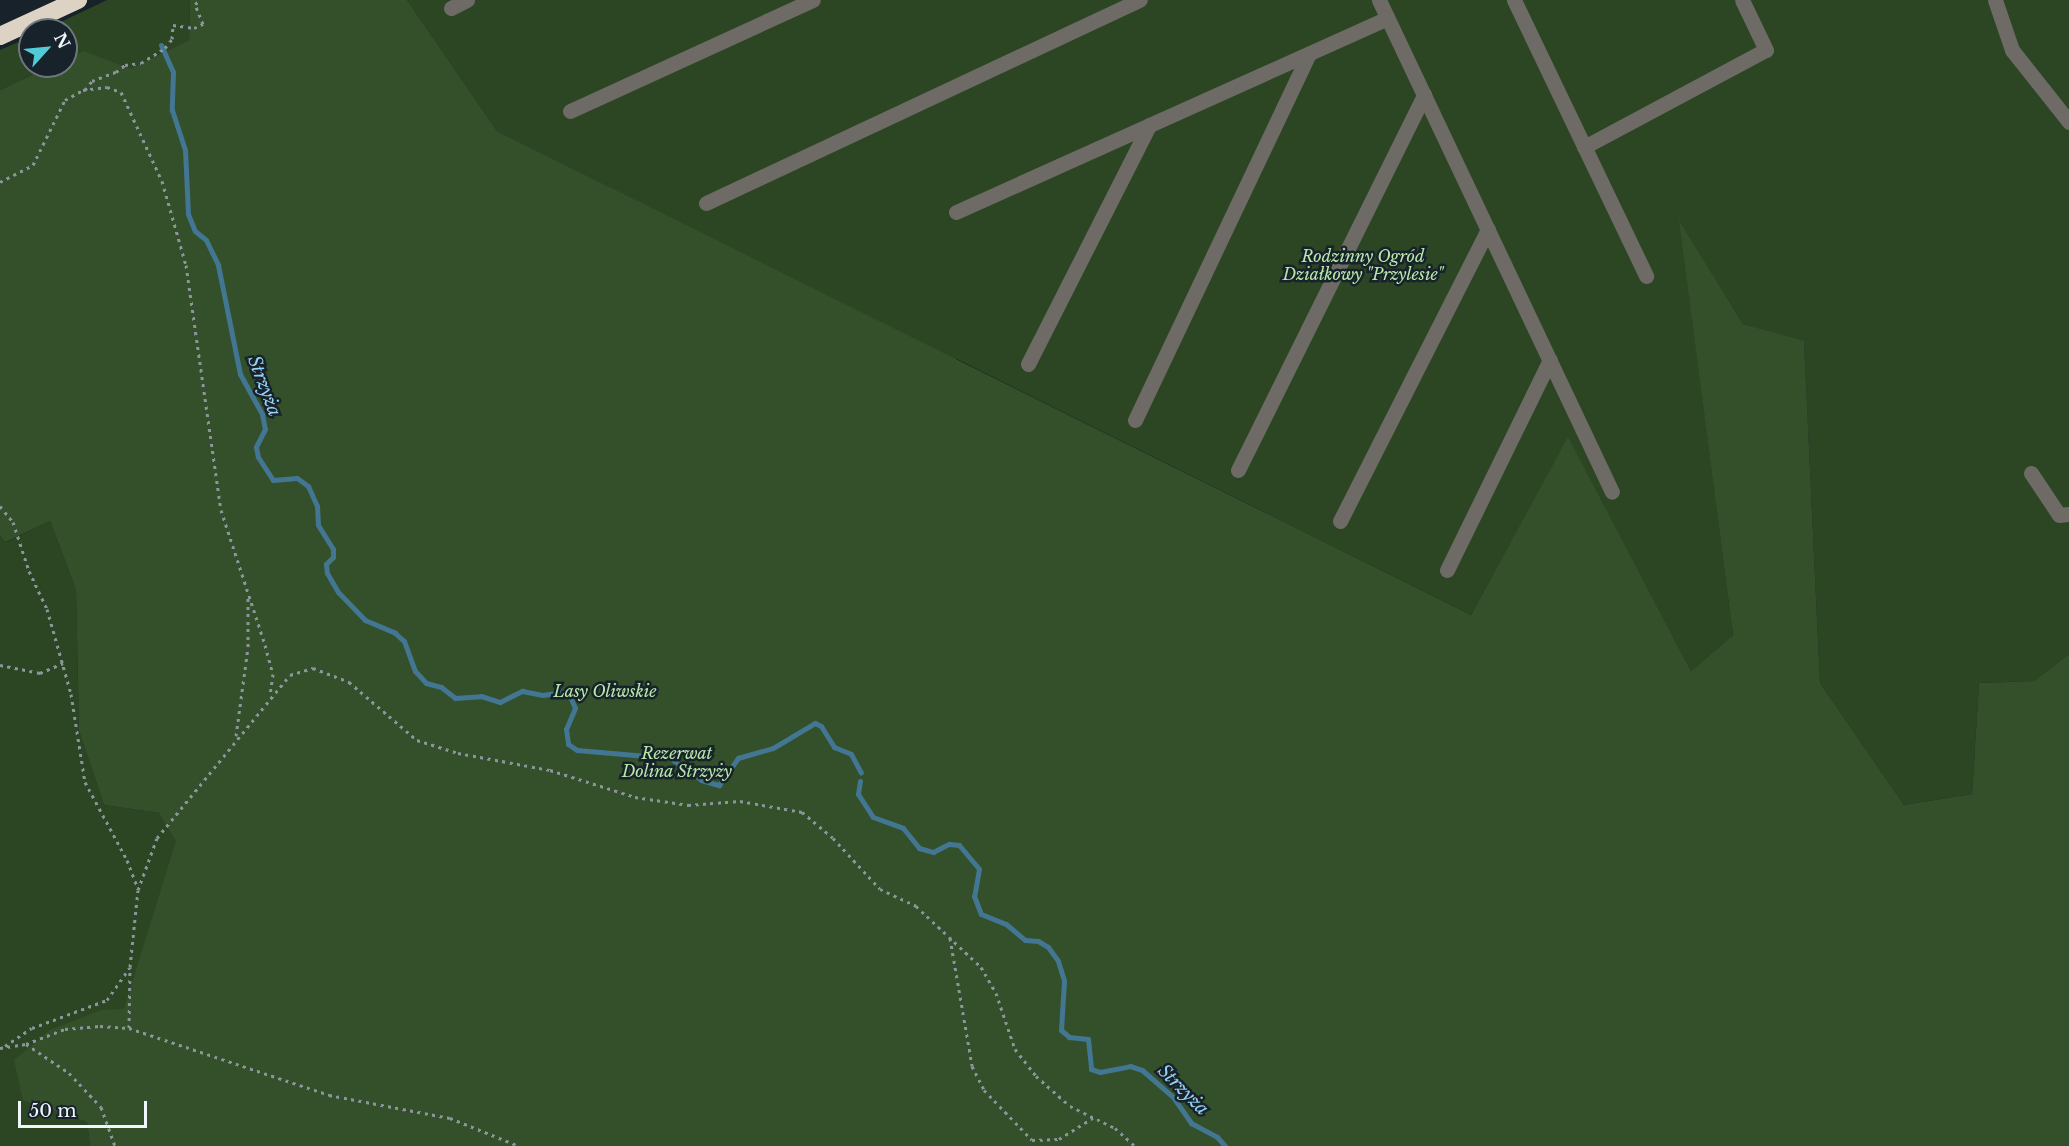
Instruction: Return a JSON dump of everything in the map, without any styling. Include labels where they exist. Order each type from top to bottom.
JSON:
[{"type":"highway","points":[[0,36],[78,0]]},
{"type":"lane","points":[[451,8],[467,0]]},
{"type":"lane","points":[[570,111],[813,0]]},
{"type":"lane","points":[[706,202],[1140,0]]},
{"type":"lane","points":[[1379,0],[1612,492]]},
{"type":"lane","points":[[1514,0],[1646,276]]},
{"type":"lane","points":[[1584,147],[1767,50],[1742,0]]},
{"type":"lane","points":[[1995,0],[2012,50],[2069,122]]},
{"type":"lane","points":[[956,212],[1388,18]]},
{"type":"lane","points":[[1135,420],[1309,53]]},
{"type":"lane","points":[[1238,470],[1424,95]]},
{"type":"lane","points":[[1028,364],[1149,125]]},
{"type":"lane","points":[[1340,521],[1488,230]]},
{"type":"lane","points":[[1447,570],[1550,360]]},
{"type":"lane","points":[[2031,472],[2059,515],[2069,514]]},
{"type":"path","points":[[85,90],[92,81],[116,72],[125,65],[141,63],[165,48],[172,39],[173,26],[194,28],[203,24],[195,4],[201,0]]},
{"type":"path","points":[[0,182],[33,165],[64,100],[85,90],[107,87],[121,92],[162,181],[188,276],[221,510],[273,674],[270,697]]},
{"type":"path","points":[[0,506],[18,532],[63,663],[85,782],[127,860],[138,890]]},
{"type":"path","points":[[235,740],[248,647],[248,592]]},
{"type":"path","points":[[0,665],[40,672],[63,663]]},
{"type":"path","points":[[129,1028],[130,967],[138,890],[157,838],[290,675],[313,668],[349,682],[417,740],[458,753],[550,770],[635,797],[688,805],[740,801],[802,812],[833,838],[880,889],[916,906],[981,967],[996,993],[1015,1049],[1036,1077],[1070,1106],[1115,1128],[1135,1146]]},
{"type":"path","points":[[950,936],[972,1066],[984,1090],[1032,1140],[1059,1139],[1093,1118]]},
{"type":"path","points":[[2,1048],[32,1028],[107,1000],[118,990],[130,967]]},
{"type":"path","points":[[2,1048],[26,1044],[65,1029],[100,1026],[129,1028],[330,1095],[450,1118],[519,1146]]},
{"type":"path","points":[[26,1044],[69,1073],[101,1107],[116,1146]]},
{"type":"green space","name":"Rodzinny Ogród Działkowy \"Przylesie\"","points":[[107,0],[190,0],[189,40],[168,51],[451,185],[908,336],[497,131],[407,0],[2069,0],[2069,654],[2034,681],[1979,683],[1972,794],[1904,805],[1820,683],[1804,342],[1743,324],[1680,222],[1733,635],[1691,671],[1568,438],[1471,615],[957,359],[23,1101],[87,1122],[90,1146],[0,1146],[0,536],[7,542],[50,521],[76,590],[79,731],[104,805],[159,813],[177,840],[83,51],[78,53],[78,18],[69,18]]},
{"type":"green space","name":"Lasy Oliwskie","points":[[190,0],[407,0],[497,131],[1471,615],[1568,437],[1691,671],[1733,635],[1679,220],[1743,324],[1804,341],[1820,683],[1904,805],[1972,794],[1979,683],[2034,681],[2069,654],[2069,1146],[90,1146],[87,1122],[23,1101],[14,1060],[50,1030],[101,1010],[124,1009],[176,841],[159,813],[104,805],[79,731],[76,590],[50,521],[6,542],[0,536],[0,90],[26,78],[78,78],[78,53],[83,51],[131,69],[189,40]]},
{"type":"green space","points":[[18,42],[18,78],[26,78],[0,90],[0,50]]},
{"type":"waterway","name":"Strzyża","points":[[161,45],[173,72],[172,110],[185,150],[188,214],[195,231],[206,240],[218,265],[240,374],[262,414],[265,429],[256,447],[258,457],[273,480],[297,478],[308,486],[317,506],[318,525],[333,549],[333,557],[326,564],[327,573],[338,592],[365,620],[395,633],[404,641],[415,671],[426,683],[441,687],[455,698],[481,696],[500,702],[522,691],[543,695],[568,691],[575,708],[566,729],[568,744],[577,750],[670,758],[701,780],[719,785],[738,758],[773,748],[815,723],[821,726],[834,747],[851,754],[861,773]]},
{"type":"waterway","name":"Strzyża","points":[[860,781],[858,794],[873,817],[903,828],[919,848],[933,852],[949,844],[959,845],[979,869],[974,896],[981,914],[1006,924],[1025,940],[1038,941],[1048,947],[1058,961],[1064,981],[1061,1030],[1069,1037],[1088,1039],[1091,1069],[1100,1072],[1130,1066],[1142,1070],[1173,1097],[1191,1123],[1217,1137],[1225,1146]]},
{"type":"park label","name":"Rezerwat Dolina Strzyży","points":[[677,762]]}]
